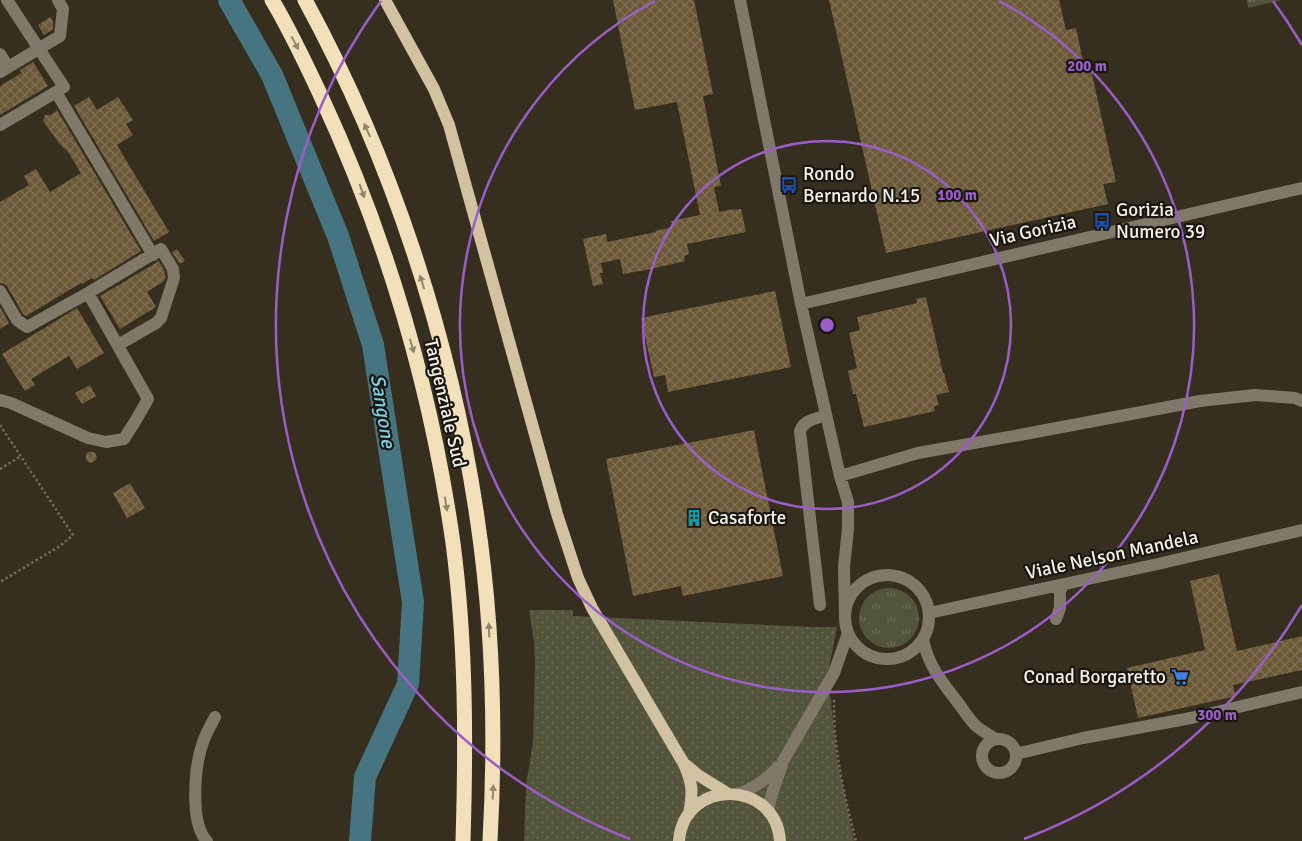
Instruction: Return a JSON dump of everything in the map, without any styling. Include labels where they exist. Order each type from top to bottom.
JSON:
[{"type":"highway","name":"Tangenziale Sud","points":[[272,0],[303,58],[355,171],[397,292],[422,384],[450,525],[460,612],[465,703],[463,841]]},
{"type":"highway","name":"Tangenziale Sud","points":[[305,0],[357,108],[398,206],[445,358],[462,433],[477,518],[488,615],[494,783],[490,841]]},
{"type":"main road","points":[[385,0],[434,89],[450,126],[557,514],[578,578],[592,608],[684,764],[690,779],[692,796],[689,814]]},
{"type":"main road","points":[[684,764],[698,775],[732,794]]},
{"type":"main road","points":[[679,841],[682,826],[689,814],[702,802],[719,795],[732,794],[748,797],[768,811],[778,828],[780,841]]},
{"type":"street","points":[[0,125],[64,87],[7,0]]},
{"type":"street","points":[[0,54],[4,69],[60,36],[63,8],[58,0]]},
{"type":"street","points":[[740,0],[801,304],[840,476],[848,502],[848,528],[844,567],[845,613],[848,633],[856,646],[866,654],[892,659],[904,656],[915,649],[923,639],[928,626],[929,613],[926,600],[918,589],[908,581],[895,576],[869,579],[858,587],[852,594],[845,613]]},
{"type":"street","points":[[56,92],[153,254]]},
{"type":"street","name":"Via Gorizia","points":[[801,304],[1302,188]]},
{"type":"street","points":[[0,292],[17,320],[27,327],[161,249],[173,269],[174,278],[161,318],[156,323],[118,345]]},
{"type":"street","points":[[0,400],[11,403],[88,438],[106,442],[124,439],[148,399],[88,293]]},
{"type":"street","points":[[840,476],[918,453],[1200,401],[1255,396],[1295,398],[1302,401]]},
{"type":"street","points":[[820,605],[800,431],[806,422],[826,415]]},
{"type":"street","name":"Viale Nelson Mandela","points":[[929,613],[1064,585],[1302,530]]},
{"type":"street","points":[[1056,619],[1060,608],[1060,590],[1064,585]]},
{"type":"street","points":[[768,811],[770,796],[783,761],[834,674],[848,633]]},
{"type":"street","points":[[923,639],[925,652],[932,668],[975,725],[996,739],[1006,740],[1014,748],[1016,760],[1005,772],[999,773],[988,770],[982,760],[981,755],[986,744],[996,739]]},
{"type":"street","points":[[1016,754],[1083,738],[1191,718],[1302,692]]},
{"type":"street","points":[[207,841],[202,836],[196,819],[197,768],[203,742],[216,717]]},
{"type":"street","points":[[732,794],[758,785],[770,776],[783,761]]},
{"type":"path","points":[[1249,0],[1250,2],[1255,0]]},
{"type":"path","points":[[0,425],[73,535],[60,546],[0,582]]},
{"type":"path","points":[[0,469],[21,456]]},
{"type":"path","points":[[834,698],[839,760],[856,841]]},
{"type":"green space","points":[[1247,0],[1282,0],[1248,8]]},
{"type":"green space","points":[[889,588],[905,593],[910,597],[914,602],[919,618],[914,634],[910,639],[905,643],[889,648],[873,643],[868,639],[864,634],[859,618],[864,602],[868,597],[873,593]]},
{"type":"green space","points":[[529,610],[573,610],[573,616],[837,627],[828,673],[837,760],[854,841],[524,841],[526,785],[533,742],[535,664],[534,641]]},
{"type":"building","points":[[613,0],[694,0],[713,94],[703,96],[721,186],[714,187],[719,212],[741,209],[746,232],[687,244],[689,254],[684,256],[685,261],[646,270],[623,274],[620,259],[601,263],[603,273],[600,273],[603,284],[593,286],[583,239],[606,234],[607,242],[656,232],[673,227],[671,221],[700,215],[677,102],[635,110]]},
{"type":"building","points":[[829,0],[1059,0],[1066,30],[1076,28],[1085,71],[1091,70],[1116,182],[1103,184],[1108,204],[886,253]]},
{"type":"building","points":[[50,17],[53,21],[53,29],[44,35],[38,25]]},
{"type":"building","points":[[33,62],[48,86],[0,115],[0,86],[22,73],[20,70]]},
{"type":"building","points":[[89,97],[97,110],[118,97],[133,120],[126,124],[133,135],[117,145],[169,232],[154,241],[74,106]]},
{"type":"building","points":[[57,110],[141,251],[94,280],[92,278],[81,283],[26,316],[7,286],[0,283],[0,202],[29,185],[24,176],[36,169],[50,192],[81,173],[68,152],[43,121],[45,115],[51,115]]},
{"type":"building","points":[[177,249],[185,261],[180,264],[172,252]]},
{"type":"building","points":[[159,261],[166,277],[164,281],[147,292],[156,307],[120,329],[100,296]]},
{"type":"building","points":[[775,291],[791,367],[668,392],[665,375],[654,377],[641,318]]},
{"type":"building","points":[[926,297],[949,392],[936,395],[939,405],[934,406],[935,411],[864,427],[856,394],[853,394],[848,371],[857,368],[849,333],[860,330],[857,317],[917,303],[916,299]]},
{"type":"building","points":[[0,307],[9,323],[0,329]]},
{"type":"building","points":[[77,308],[104,353],[77,369],[69,356],[31,379],[35,385],[25,391],[2,354]]},
{"type":"building","points":[[90,385],[96,396],[82,404],[75,393]]},
{"type":"building","name":"Casaforte","points":[[754,430],[783,576],[683,596],[681,586],[633,596],[606,459]]},
{"type":"building","points":[[89,452],[93,452],[96,457],[95,461],[89,462],[86,459],[86,455]]},
{"type":"building","points":[[130,483],[145,508],[127,518],[113,493]]},
{"type":"building","points":[[1219,574],[1237,651],[1302,636],[1302,670],[1233,685],[1236,696],[1138,718],[1127,668],[1205,650],[1190,581]]},
{"type":"waterway","name":"Sangone","points":[[229,0],[272,75],[338,236],[373,345],[413,602],[408,684],[365,777],[360,841]]},
{"type":"place","name":"Rondo Bernardo N.15","points":[[789,185]]},
{"type":"place","name":"Gorizia Numero 39","points":[[1102,221]]},
{"type":"place","name":"Casaforte","points":[[694,518]]},
{"type":"place","name":"Conad Borgaretto","points":[[1180,677]]}]
